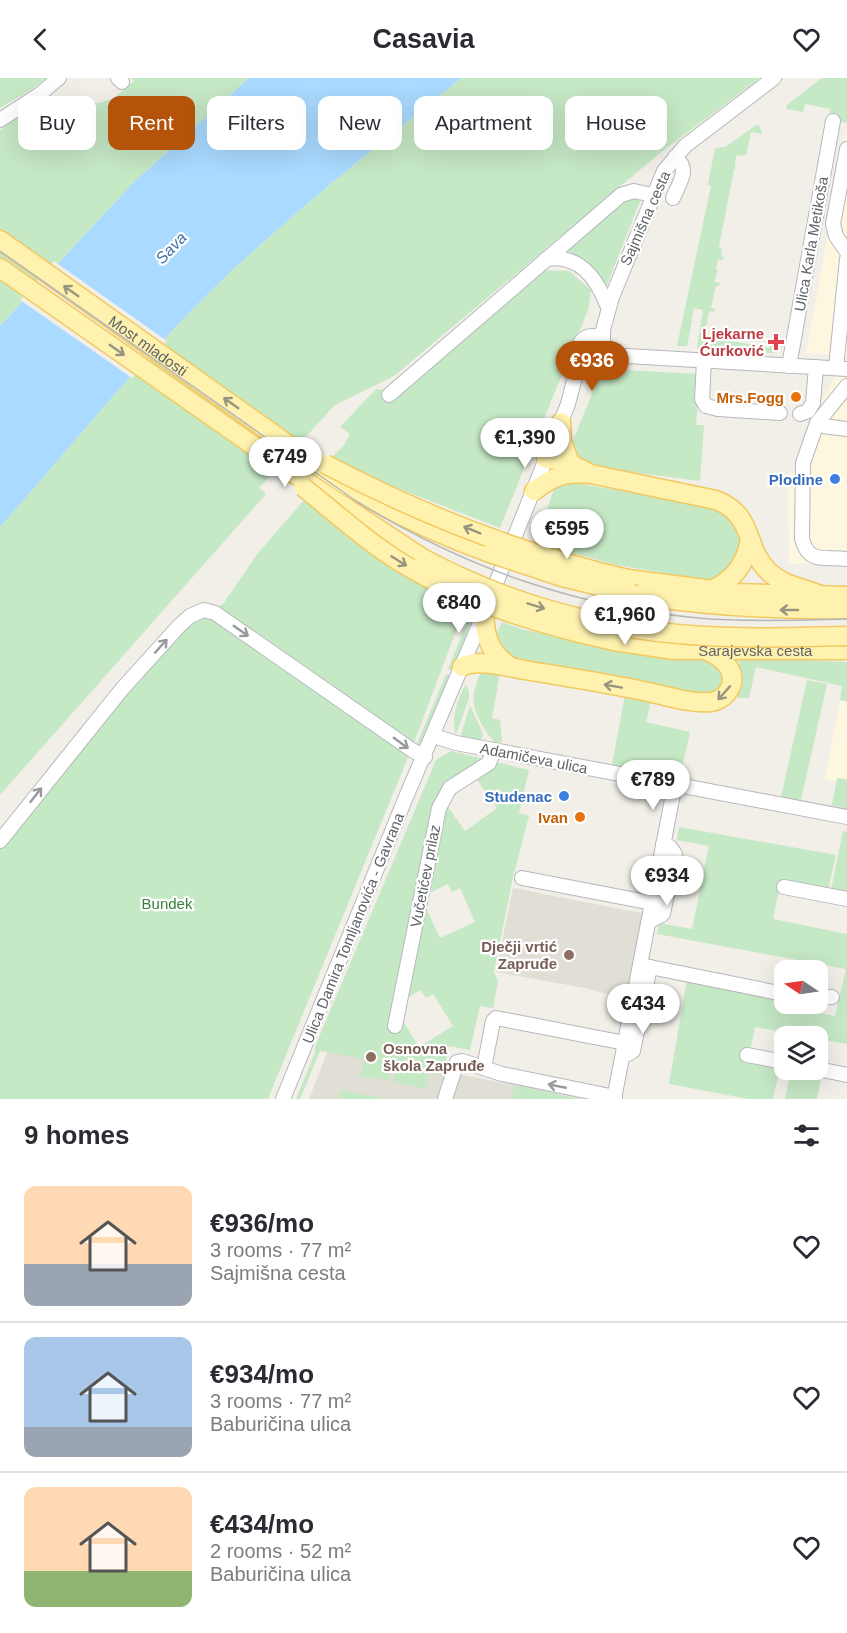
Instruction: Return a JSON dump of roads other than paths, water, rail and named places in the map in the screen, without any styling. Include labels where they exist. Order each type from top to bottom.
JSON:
[{"type":"main road","name":"Most mladosti","points":[[0,240],[323,466]]},
{"type":"main road","name":"Most mladosti","points":[[0,268],[281,465]]},
{"type":"main road","points":[[561,422],[562,442],[569,468]]},
{"type":"main road","points":[[546,459],[557,459],[569,468],[591,474],[716,500],[736,512],[745,525],[763,566],[777,579],[823,596]]},
{"type":"main road","name":"Sarajevska cesta","points":[[281,465],[381,549],[428,577],[521,617],[614,641],[674,650],[847,650]]},
{"type":"main road","points":[[323,466],[503,543],[628,579],[710,591],[847,596]]},
{"type":"main road","points":[[323,466],[373,500],[440,534],[562,577],[636,595],[705,605],[784,610],[847,609]]},
{"type":"main road","points":[[534,491],[569,468]]},
{"type":"main road","name":"Sarajevska cesta","points":[[305,484],[424,560],[476,585],[555,612],[618,627],[676,634],[742,637],[847,636]]},
{"type":"main road","points":[[710,591],[723,585],[739,570],[745,559],[750,540]]},
{"type":"main road","points":[[484,612],[489,645],[496,656],[511,667]]},
{"type":"main road","points":[[462,667],[475,662],[511,667],[670,697],[713,702],[729,691],[732,678],[731,670],[726,663],[707,651]]},
{"type":"street","points":[[0,120],[40,94],[59,78]]},
{"type":"street","name":"Sajmišna cesta","points":[[534,491],[568,404],[580,346],[609,301],[664,171],[701,132],[774,78]]},
{"type":"street","name":"Ulica Karla Metikoša","points":[[789,366],[833,121]]},
{"type":"street","points":[[847,149],[833,224],[836,236],[847,252]]},
{"type":"street","points":[[673,198],[684,168],[675,157]]},
{"type":"street","points":[[389,395],[621,195],[639,191],[652,195]]},
{"type":"street","points":[[546,259],[559,257],[579,264],[609,301]]},
{"type":"street","points":[[580,354],[586,360],[601,352],[704,361],[719,368],[789,366],[841,369],[847,269]]},
{"type":"street","name":"Sajmišna cesta","points":[[568,404],[588,368],[601,352],[609,301]]},
{"type":"street","points":[[584,339],[592,336],[601,352]]},
{"type":"street","points":[[704,361],[702,399],[706,406],[718,409],[780,412]]},
{"type":"street","points":[[800,414],[808,411],[813,403],[816,368]]},
{"type":"street","points":[[847,386],[817,423],[803,463],[802,539],[805,551],[809,555],[847,559]]},
{"type":"street","points":[[817,423],[847,429]]},
{"type":"street","name":"Ulica Damira Tomljanovića - Gavrana","points":[[283,1099],[534,491]]},
{"type":"street","points":[[0,841],[122,689],[179,626],[190,616],[204,610],[215,613],[424,757]]},
{"type":"street","name":"Adamičeva ulica","points":[[434,736],[456,743],[847,817]]},
{"type":"street","name":"Vučetićev prilaz","points":[[395,1026],[439,808],[450,788],[489,763],[494,750]]},
{"type":"street","points":[[484,1068],[493,1021],[496,1018],[633,1051],[645,966],[648,922],[675,784]]},
{"type":"street","points":[[648,922],[663,914],[675,854],[670,847],[663,844]]},
{"type":"street","points":[[522,878],[652,903]]},
{"type":"street","points":[[784,887],[847,899]]},
{"type":"street","points":[[645,966],[774,992]]},
{"type":"street","points":[[828,997],[832,997]]},
{"type":"street","points":[[446,1099],[458,1062],[462,1061],[502,1074],[615,1098],[624,1049]]},
{"type":"street","points":[[747,1055],[774,1060]]},
{"type":"street","points":[[828,1071],[847,1075]]},
{"type":"water","name":"Sava","points":[[249,78],[461,78],[439,96],[414,96],[414,116],[402,126],[402,96],[318,96],[318,150],[372,150],[244,259],[215,287],[132,375],[0,527],[0,326],[134,182],[169,150],[195,150],[195,127],[207,116],[207,150],[306,150],[306,96],[229,96]]},
{"type":"tram line","points":[[0,251],[356,501],[440,547],[483,566],[570,595],[662,614],[744,620],[847,619]]},
{"type":"place","name":"Ljekarne Ćurković","points":[[776,342]]},
{"type":"place","name":"Mrs.Fogg","points":[[796,397]]},
{"type":"place","name":"Plodine","points":[[835,479]]},
{"type":"place","name":"Studenac","points":[[564,796]]},
{"type":"place","name":"Ivan","points":[[580,817]]},
{"type":"place","name":"Dječji vrtić Zapruđe","points":[[569,955]]},
{"type":"place","name":"Osnovna škola Zapruđe","points":[[371,1057]]},
{"type":"park label","name":"Bundek","points":[[167,903]]}]
